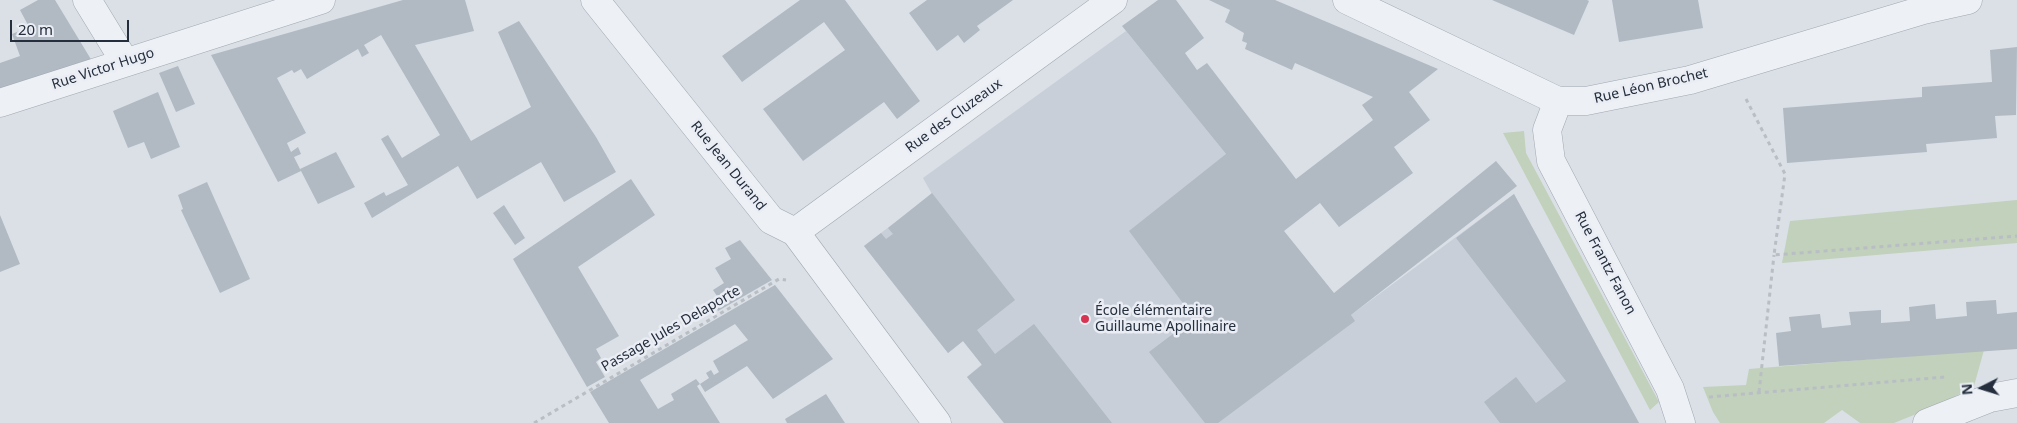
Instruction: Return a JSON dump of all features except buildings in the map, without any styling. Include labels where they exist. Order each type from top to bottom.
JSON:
[{"type":"street","points":[[87,0],[125,62]]},
{"type":"street","name":"Rue Victor Hugo","points":[[0,103],[321,0]]},
{"type":"street","name":"Rue Jean Durand","points":[[595,0],[771,220],[794,232],[822,269],[925,419]]},
{"type":"street","name":"Rue des Cluzeaux","points":[[794,232],[1113,0]]},
{"type":"street","name":"Rue Léon Brochet","points":[[1347,0],[1558,101],[1586,101],[1690,80],[1923,10],[1968,0]]},
{"type":"street","name":"Rue Frantz Fanon","points":[[1558,101],[1547,130],[1551,161],[1670,388],[1678,412]]},
{"type":"street","points":[[1928,423],[1990,398],[2017,393]]},
{"type":"path","points":[[1730,68],[1785,174],[1759,392]]},
{"type":"path","points":[[1774,255],[2017,236]]},
{"type":"path","name":"Passage Jules Delaporte","points":[[534,423],[779,278],[802,284],[822,269]]},
{"type":"path","points":[[1678,412],[1759,392],[1954,376]]},
{"type":"shaded area","points":[[1126,31],[1226,154],[1262,204],[1351,315],[1514,194],[1639,423],[1004,423],[967,377],[982,364],[963,341],[948,353],[864,246],[932,194],[923,178]]},
{"type":"green space","points":[[1524,131],[1526,153],[1659,402],[1650,410],[1503,133]]},
{"type":"green space","points":[[2017,200],[2017,243],[1782,263],[1790,221]]},
{"type":"green space","points":[[1984,350],[1974,386],[1941,404],[1894,423],[1860,423],[1842,410],[1824,423],[1720,423],[1713,412],[1703,387],[1746,385],[1749,369]]},
{"type":"place","name":"École élémentaire Guillaume Apollinaire","points":[[1085,319]]}]
